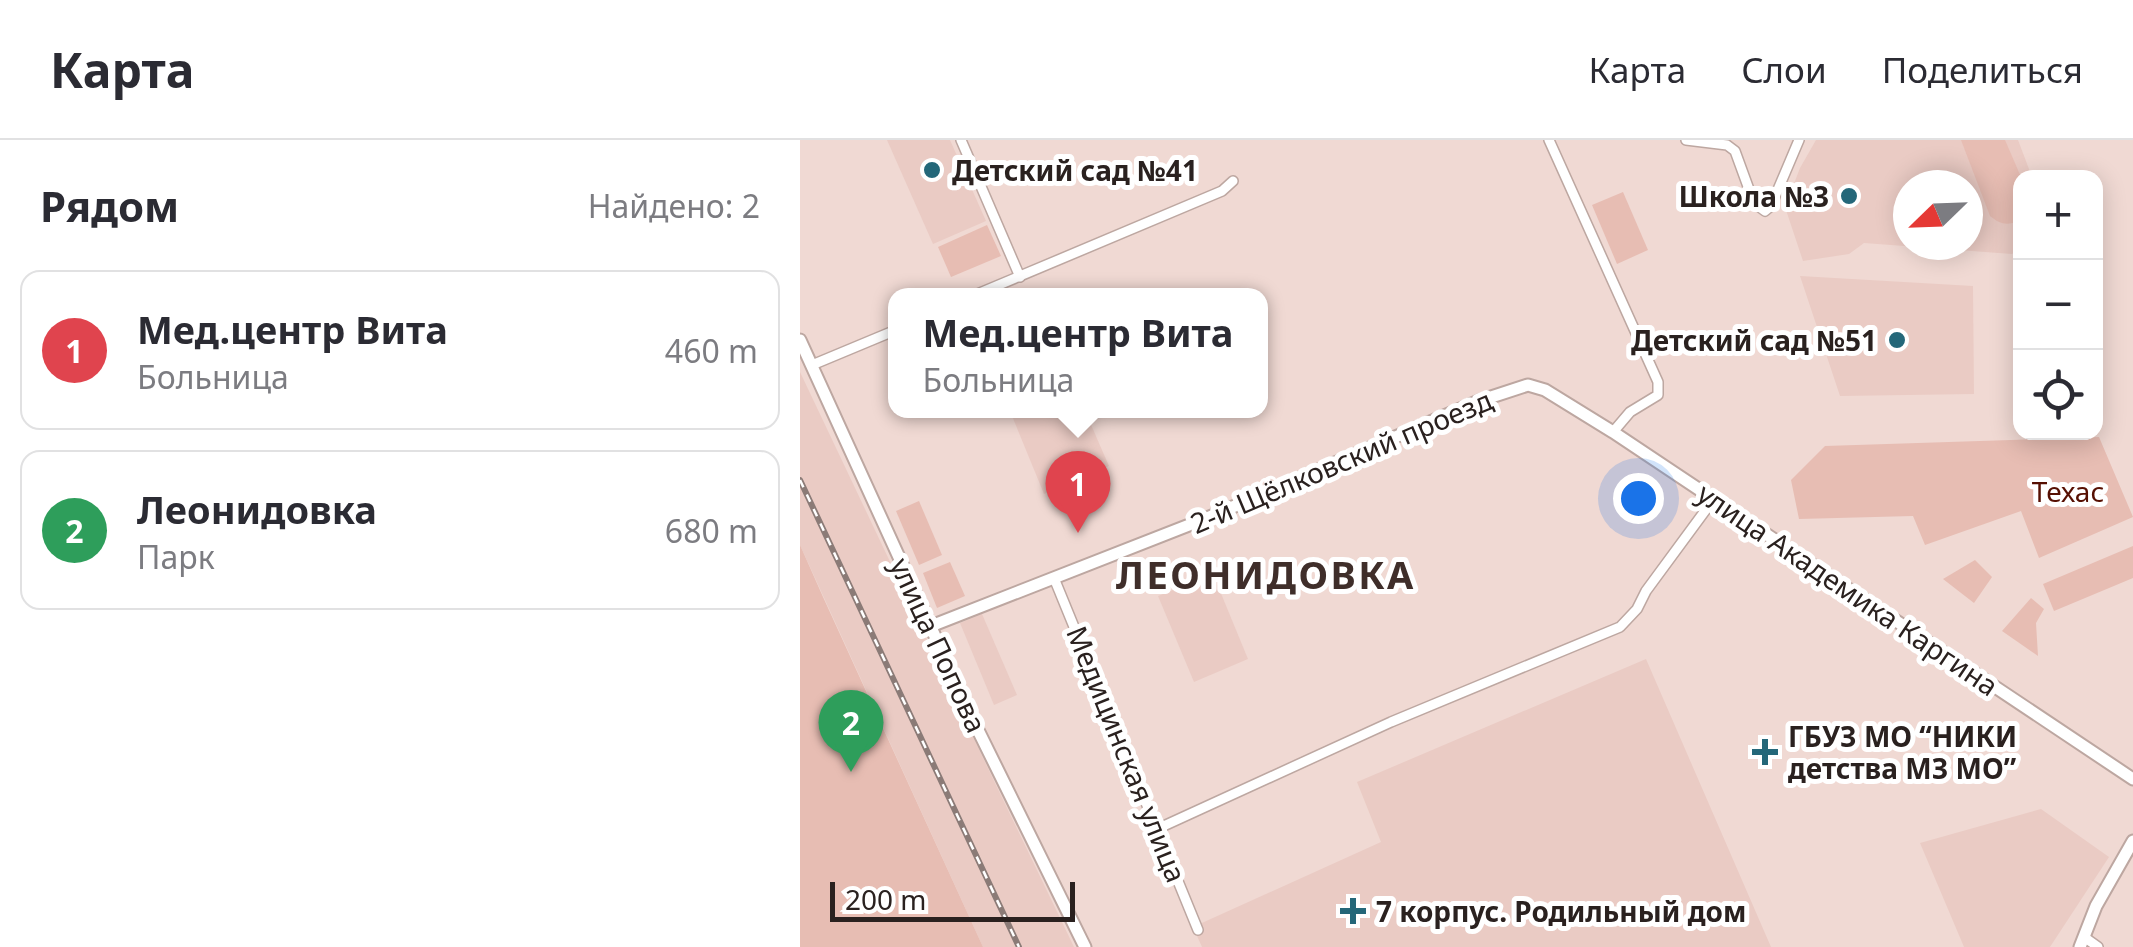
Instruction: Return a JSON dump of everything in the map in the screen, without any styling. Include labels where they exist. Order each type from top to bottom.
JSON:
[{"type":"street","points":[[961,140],[1020,276]]},
{"type":"street","points":[[1549,140],[1658,382],[1658,395],[1630,412],[1613,432]]},
{"type":"street","points":[[1686,140],[1732,148],[1739,157],[1754,202],[1764,211],[1771,206],[1799,140]]},
{"type":"street","points":[[993,288],[1222,191],[1233,181]]},
{"type":"street","points":[[812,365],[888,333]]},
{"type":"street","name":"улица Попова","points":[[800,340],[930,626],[1085,947]]},
{"type":"street","name":"улица Академика Каргина","points":[[1528,385],[1545,390],[1613,432],[2133,779]]},
{"type":"street","name":"2-й Щёлковский проезд","points":[[930,626],[1207,518],[1480,401],[1528,385]]},
{"type":"street","points":[[1158,829],[1391,722],[1620,626],[1637,609],[1712,500]]},
{"type":"street","name":"Медицинская улица","points":[[1054,578],[1198,930]]},
{"type":"street","points":[[2098,947],[2082,942],[2096,906],[2133,841]]},
{"type":"shaded area","name":"Детский сад №41","points":[[887,140],[950,140],[986,221],[933,244]]},
{"type":"shaded area","name":"Школа №3","points":[[1816,140],[2018,140],[2029,170],[2013,170],[2012,254],[1983,252],[1983,170],[1893,170],[1893,245],[1864,243],[1849,254],[1803,261],[1785,207]]},
{"type":"shaded area","name":"Детский сад №51","points":[[1800,276],[1973,286],[1974,394],[1840,396]]},
{"type":"shaded area","points":[[800,372],[1074,947],[983,947],[800,545]]},
{"type":"shaded area","points":[[1013,418],[1088,418],[1109,466],[1044,494]]},
{"type":"shaded area","points":[[1213,574],[1248,659],[1194,682],[1158,596]]},
{"type":"shaded area","points":[[982,614],[1017,695],[994,705],[960,623]]},
{"type":"shaded area","points":[[1646,659],[1771,947],[1202,947],[1193,927],[1381,842],[1357,782]]},
{"type":"shaded area","points":[[2041,809],[2109,857],[2050,947],[1964,947],[1920,843]]},
{"type":"green space","points":[[1961,140],[2005,140],[2018,170],[2013,170],[2013,222],[2003,223],[1990,216],[1983,198],[1983,170],[1972,170]]},
{"type":"green space","points":[[1623,192],[1648,250],[1617,264],[1592,205]]},
{"type":"green space","points":[[987,225],[1001,256],[951,277],[938,247]]},
{"type":"green space","name":"Техас","points":[[2100,440],[2133,517],[2039,558],[2021,511],[1925,545],[1913,516],[1799,519],[1791,480],[1825,446]]},
{"type":"green space","points":[[919,501],[942,555],[919,565],[896,511]]},
{"type":"green space","points":[[800,545],[823,597],[983,947],[800,947]]},
{"type":"green space","points":[[2133,546],[2133,578],[2054,611],[2043,584]]},
{"type":"green space","points":[[1975,560],[1992,577],[1974,603],[1943,579]]},
{"type":"green space","points":[[950,562],[965,596],[937,608],[923,573]]},
{"type":"green space","points":[[2031,598],[2044,609],[2036,623],[2038,656],[2002,631]]},
{"type":"railway","points":[[800,480],[1019,947]]},
{"type":"place","name":"Детский сад №41","points":[[932,170]]},
{"type":"place","name":"Школа №3","points":[[1849,196]]},
{"type":"place","name":"Детский сад №51","points":[[1897,340]]},
{"type":"place","name":"Мед.центр Вита","points":[[1078,533]]},
{"type":"place","name":"ГБУЗ МО “НИКИ детства МЗ МО”","points":[[1765,752]]},
{"type":"place","name":"Леонидовка","points":[[851,772]]},
{"type":"place","name":"7 корпус. Родильный дом","points":[[1353,911]]},
{"type":"district","name":"ЛЕОНИДОВКА","points":[[1266,574]]}]
